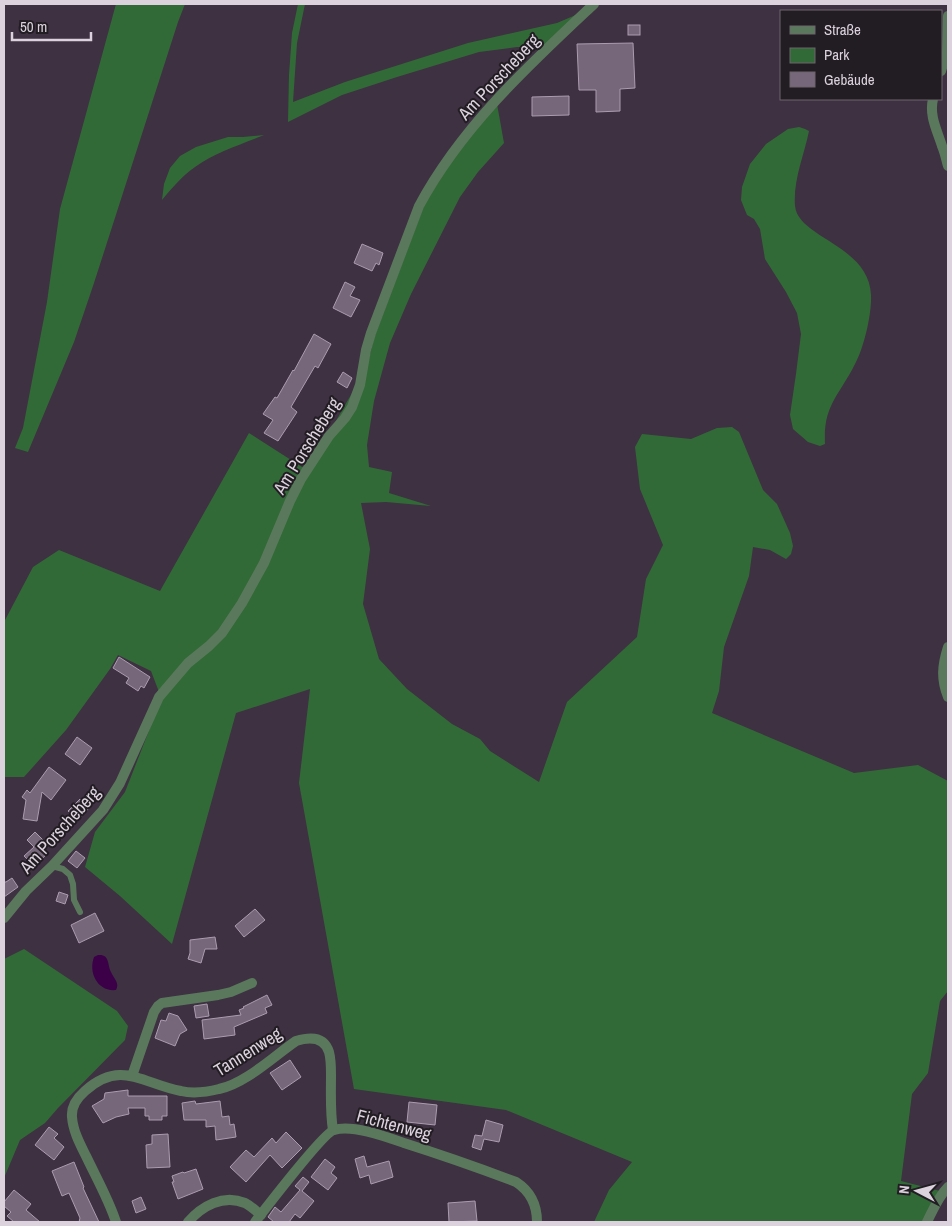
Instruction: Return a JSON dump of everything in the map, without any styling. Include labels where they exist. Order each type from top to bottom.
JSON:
[{"type":"street","name":"Am Porscheberg","points":[[4,918],[103,810],[112,797],[131,760],[159,697],[188,664],[222,634],[242,603],[264,563],[290,501],[302,479],[329,436],[352,407],[360,384],[371,333],[419,206],[426,194],[458,147],[495,101],[594,4]]},
{"type":"street","points":[[942,68],[947,51],[948,16]]},
{"type":"street","points":[[933,100],[932,115],[934,126],[948,166]]},
{"type":"street","points":[[948,647],[944,660],[943,680],[948,697]]},
{"type":"street","points":[[132,1076],[154,1012],[158,1006],[162,1003],[231,992],[252,983]]},
{"type":"street","name":"Tannenweg","points":[[116,1222],[73,1124],[72,1109],[75,1102],[100,1079],[116,1075],[132,1076],[180,1091],[200,1092],[222,1089],[241,1080],[296,1041],[312,1038],[319,1040],[329,1050],[333,1130]]},
{"type":"street","name":"Fichtenweg","points":[[258,1219],[319,1144],[333,1130],[352,1129],[378,1134],[438,1153],[516,1182],[527,1190],[531,1197],[537,1214],[537,1222]]},
{"type":"street","points":[[927,1222],[937,1201],[948,1187]]},
{"type":"street","points":[[188,1222],[194,1215],[210,1205],[229,1200],[245,1204],[258,1219]]},
{"type":"lane","points":[[52,866],[63,869],[70,875],[73,884],[74,900],[80,912]]},
{"type":"green space","points":[[116,4],[185,4],[74,342],[28,452],[15,448],[23,428],[47,302],[60,209]]},
{"type":"green space","points":[[298,4],[305,4],[297,43],[293,102],[345,82],[468,43],[557,23],[578,14],[543,47],[517,47],[479,52],[342,95],[288,122],[292,33]]},
{"type":"green space","points":[[497,104],[504,143],[478,172],[460,197],[411,294],[390,343],[374,401],[367,445],[369,467],[392,472],[389,493],[431,506],[386,502],[361,503],[370,549],[363,604],[379,659],[407,689],[452,724],[480,739],[490,751],[539,782],[567,702],[637,637],[646,579],[663,545],[640,489],[635,447],[642,434],[691,439],[717,428],[732,427],[739,432],[763,490],[777,504],[790,533],[793,546],[791,554],[786,559],[770,550],[753,547],[749,576],[724,647],[719,691],[712,713],[854,773],[918,765],[948,781],[948,991],[940,1001],[928,1073],[912,1094],[901,1181],[940,1191],[924,1222],[594,1222],[609,1190],[632,1162],[506,1110],[354,1089],[299,783],[310,689],[236,713],[172,944],[85,867],[95,832],[125,792],[161,700],[151,671],[118,655],[66,730],[24,777],[4,777],[4,622],[33,567],[59,550],[160,591],[249,433],[302,467],[310,466],[367,367],[374,338],[425,203],[456,154]]},
{"type":"green space","points":[[799,127],[809,131],[796,187],[795,206],[799,217],[808,226],[847,253],[859,264],[867,278],[871,295],[869,321],[861,349],[855,364],[829,410],[825,431],[825,444],[820,446],[808,442],[793,429],[790,415],[801,334],[797,313],[765,259],[760,229],[754,219],[747,215],[741,200],[742,187],[750,164],[766,144],[788,129]]},
{"type":"green space","points":[[264,135],[228,149],[203,162],[181,178],[162,200],[164,184],[170,168],[180,156],[196,147],[228,137]]},
{"type":"green space","points":[[24,949],[117,1011],[128,1026],[125,1040],[45,1123],[20,1140],[4,1178],[4,959]]},
{"type":"shaded area","points":[[98,955],[105,956],[117,983],[116,990],[104,988],[96,980],[92,963],[94,957]]},
{"type":"building","points":[[628,25],[640,25],[640,35],[628,35]]},
{"type":"building","points":[[633,43],[635,88],[620,89],[620,111],[596,112],[596,90],[579,90],[577,44]]},
{"type":"building","points":[[569,96],[569,115],[532,116],[532,97]]},
{"type":"building","points":[[362,244],[383,253],[379,265],[376,263],[372,271],[354,263]]},
{"type":"building","points":[[345,282],[355,287],[350,296],[360,300],[351,317],[333,308]]},
{"type":"building","points":[[314,334],[331,344],[318,368],[315,366],[291,407],[297,412],[278,441],[264,433],[273,420],[263,414],[275,397],[277,398]]},
{"type":"building","points":[[343,372],[352,378],[347,388],[337,382]]},
{"type":"building","points":[[119,657],[150,677],[144,688],[141,686],[138,691],[126,683],[129,678],[113,668]]},
{"type":"building","points":[[77,737],[92,748],[80,765],[65,754]]},
{"type":"building","points":[[49,767],[66,780],[51,800],[42,792],[37,821],[23,819],[26,800],[22,797],[27,790],[30,793]]},
{"type":"building","points":[[80,799],[89,808],[78,820],[68,811]]},
{"type":"building","points":[[35,832],[43,840],[38,845],[47,854],[34,866],[24,856],[34,847],[27,840]]},
{"type":"building","points":[[76,851],[85,858],[77,868],[68,861]]},
{"type":"building","points":[[12,878],[18,887],[4,897],[4,882]]},
{"type":"building","points":[[59,892],[68,895],[65,904],[56,901]]},
{"type":"building","points":[[255,909],[265,920],[244,937],[235,926]]},
{"type":"building","points":[[95,913],[104,931],[79,943],[71,925]]},
{"type":"building","points":[[215,937],[217,949],[205,949],[201,963],[188,959],[190,940]]},
{"type":"building","points":[[267,995],[272,1005],[265,1008],[267,1013],[234,1027],[235,1035],[204,1039],[202,1020],[241,1015],[239,1010]]},
{"type":"building","points":[[207,1004],[209,1016],[196,1018],[194,1006]]},
{"type":"building","points":[[169,1013],[178,1016],[187,1030],[180,1034],[175,1046],[155,1038],[161,1020],[166,1021]]},
{"type":"building","points":[[290,1060],[301,1077],[282,1090],[270,1073]]},
{"type":"building","points":[[128,1090],[128,1096],[167,1096],[167,1116],[162,1116],[162,1120],[149,1120],[149,1116],[145,1116],[145,1108],[128,1108],[129,1114],[103,1123],[92,1106],[104,1099],[105,1093]]},
{"type":"building","points":[[195,1101],[196,1104],[220,1101],[222,1117],[229,1116],[230,1125],[234,1124],[236,1137],[216,1140],[215,1126],[206,1127],[206,1120],[184,1120],[182,1103]]},
{"type":"building","points":[[409,1102],[437,1105],[435,1125],[407,1122]]},
{"type":"building","points":[[486,1120],[503,1125],[499,1142],[484,1139],[481,1150],[472,1147],[475,1135],[482,1136]]},
{"type":"building","points":[[49,1127],[58,1134],[54,1138],[64,1147],[54,1160],[35,1145]]},
{"type":"building","points":[[286,1132],[302,1148],[282,1168],[270,1155],[246,1182],[230,1167],[246,1150],[254,1157],[272,1138],[276,1143]]},
{"type":"building","points":[[168,1134],[170,1167],[147,1168],[146,1145],[152,1144],[152,1135]]},
{"type":"building","points":[[364,1156],[367,1167],[389,1161],[393,1177],[371,1184],[369,1175],[360,1178],[355,1159]]},
{"type":"building","points":[[325,1159],[335,1167],[331,1173],[337,1178],[328,1190],[311,1177]]},
{"type":"building","points":[[74,1162],[83,1188],[99,1222],[79,1222],[80,1218],[69,1193],[62,1196],[52,1171]]},
{"type":"building","points":[[196,1169],[203,1189],[178,1199],[172,1182],[174,1182],[172,1176]]},
{"type":"building","points":[[303,1177],[309,1182],[302,1191],[314,1201],[300,1218],[295,1214],[289,1222],[274,1222],[268,1217],[275,1207],[281,1212],[300,1190],[295,1186]]},
{"type":"building","points":[[14,1190],[31,1204],[26,1210],[40,1222],[14,1222],[7,1216],[11,1212],[4,1206],[4,1202]]},
{"type":"building","points":[[141,1197],[146,1209],[136,1213],[132,1201]]},
{"type":"building","points":[[475,1201],[477,1221],[449,1222],[448,1203]]}]
